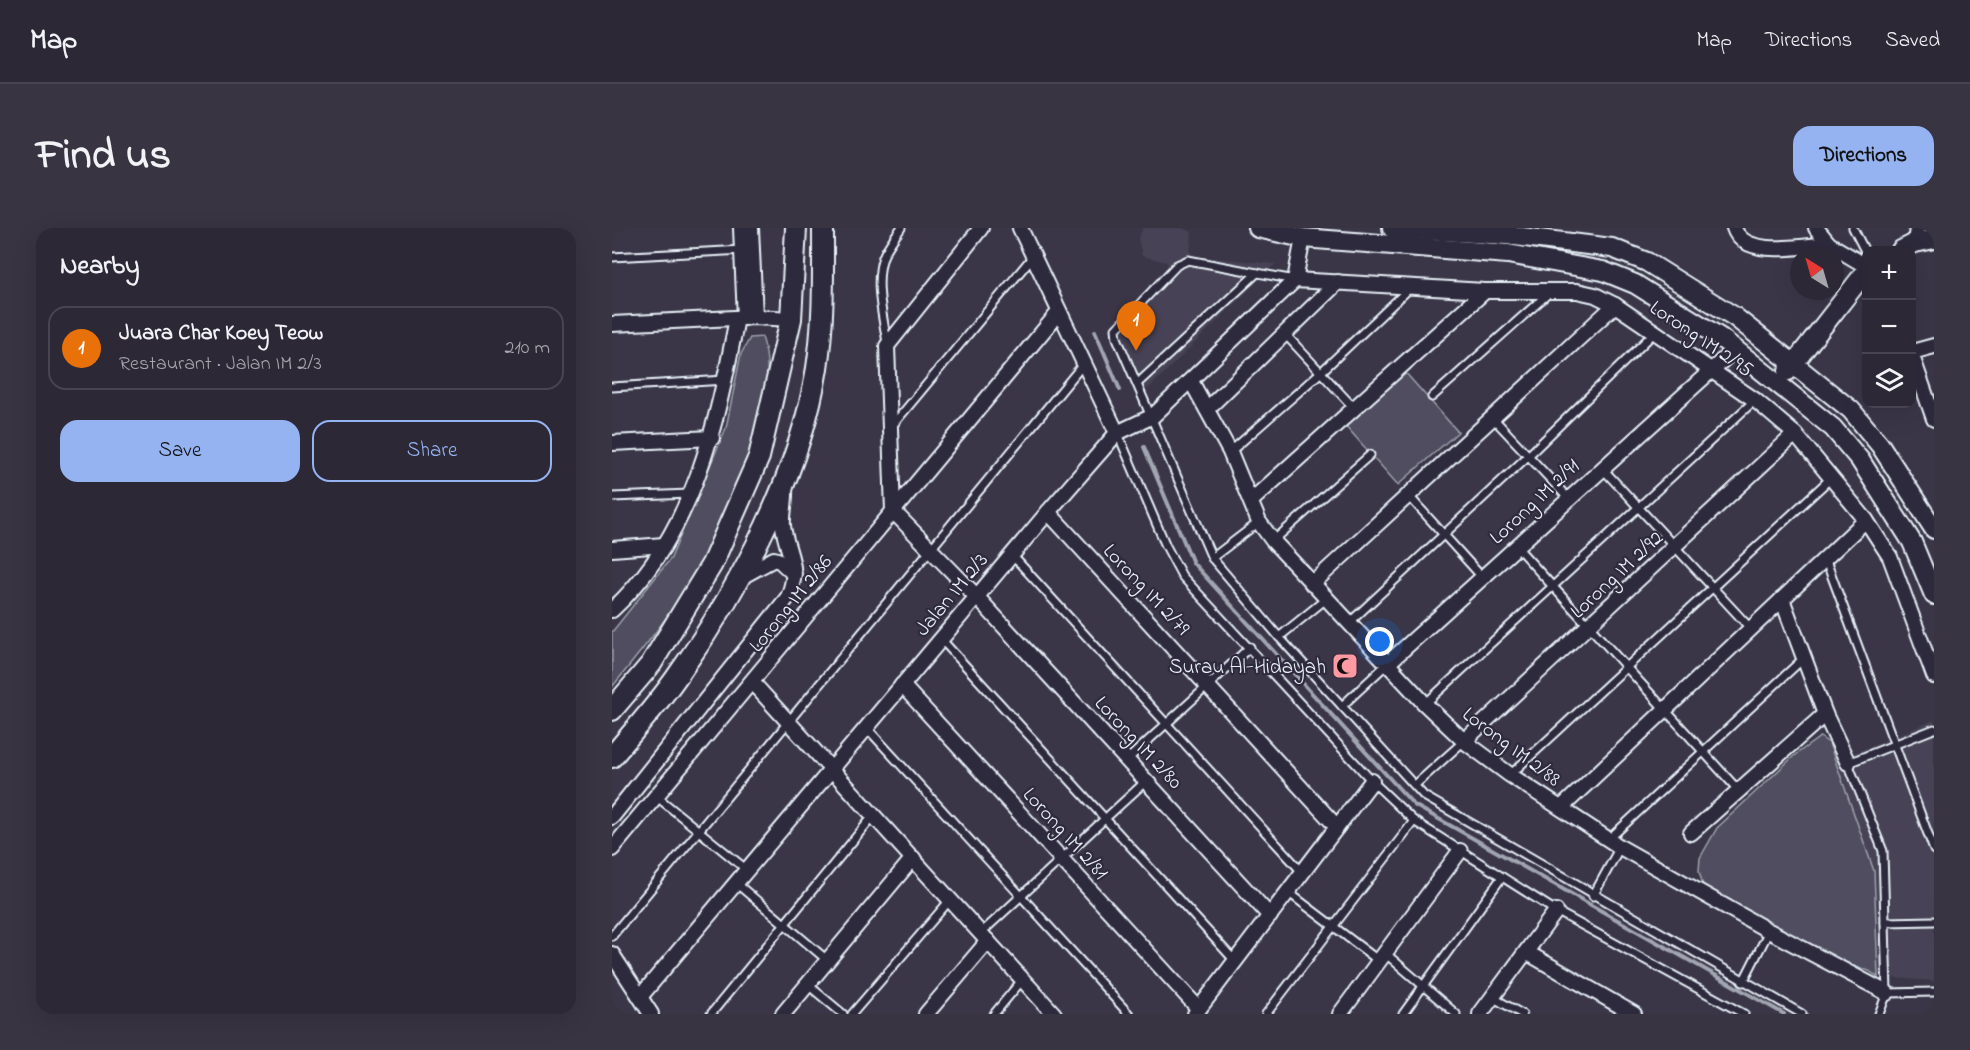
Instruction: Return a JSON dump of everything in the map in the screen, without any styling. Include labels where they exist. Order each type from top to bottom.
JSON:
[{"type":"main road","points":[[612,710],[651,663],[711,564],[759,457],[791,319],[796,228]]},
{"type":"main road","points":[[823,228],[823,312]]},
{"type":"main road","points":[[612,757],[680,673],[741,577],[784,479],[801,431],[816,370],[834,228]]},
{"type":"street","points":[[741,228],[747,250]]},
{"type":"street","points":[[612,610],[624,600],[664,545],[692,494],[712,438],[725,380],[746,318],[747,250],[751,228]]},
{"type":"street","points":[[893,511],[887,346],[981,228]]},
{"type":"street","points":[[1020,228],[1118,434]]},
{"type":"street","points":[[1258,228],[1303,238],[1508,254],[1603,271],[1635,284],[1735,349],[1833,428],[1860,460],[1912,542],[1934,595]]},
{"type":"street","points":[[1392,228],[1507,235],[1612,248],[1647,262],[1736,317],[1851,410],[1880,444],[1934,530]]},
{"type":"street","points":[[1734,228],[1740,240],[1768,249],[1828,244]]},
{"type":"street","points":[[1816,228],[1828,244],[1862,264]]},
{"type":"street","points":[[1295,280],[1303,238]]},
{"type":"street","points":[[1911,241],[1934,239]]},
{"type":"street","points":[[1780,383],[1862,276]]},
{"type":"street","name":"Lorong IM 2/95","points":[[1295,280],[1485,291],[1577,291],[1595,295],[1615,305],[1755,400],[1795,434],[1866,520],[1890,557],[1934,676]]},
{"type":"street","name":"Jalan IM 2/3","points":[[640,997],[1048,512],[1118,434],[1153,416],[1295,280]]},
{"type":"street","points":[[1207,409],[1286,335],[1338,282]]},
{"type":"street","points":[[1252,500],[1485,291]]},
{"type":"street","points":[[1312,585],[1615,305]]},
{"type":"street","name":"Lorong IM 2/86","points":[[612,849],[1059,312]]},
{"type":"street","points":[[612,324],[746,318],[791,319]]},
{"type":"street","points":[[1916,351],[1934,346]]},
{"type":"street","name":"Lorong IM 2/91","points":[[1387,664],[1735,349]]},
{"type":"street","points":[[1911,354],[1934,419]]},
{"type":"street","name":"Lorong IM 2/88","points":[[1191,381],[1230,452],[1252,500],[1259,522],[1273,541],[1425,704],[1464,741],[1510,775],[1614,843],[1769,931],[1887,993]]},
{"type":"street","name":"Lorong IM 2/92","points":[[1464,741],[1591,627],[1795,434]]},
{"type":"street","points":[[612,443],[712,438]]},
{"type":"street","points":[[612,817],[788,597],[794,574],[794,561],[783,527],[786,500],[784,479]]},
{"type":"street","name":"Lorong IM 2/80","points":[[893,511],[977,597],[1270,916]]},
{"type":"street","name":"Lorong IM 2/79","points":[[1048,512],[1337,827]]},
{"type":"street","points":[[1561,808],[1866,520]]},
{"type":"street","points":[[612,549],[664,545]]},
{"type":"street","points":[[741,577],[774,559],[780,561],[794,574]]},
{"type":"street","points":[[1782,599],[1825,714],[1848,763]]},
{"type":"street","points":[[753,682],[1054,1014]]},
{"type":"street","name":"Lorong IM 2/81","points":[[902,685],[1200,1012]]},
{"type":"street","points":[[1691,833],[1740,792],[1825,714]]},
{"type":"street","points":[[1200,1012],[1235,961],[1372,781]]},
{"type":"street","points":[[1340,1014],[1460,851]]},
{"type":"street","points":[[783,1014],[913,858]]},
{"type":"street","points":[[1480,1014],[1556,911]]},
{"type":"street","points":[[926,1014],[984,937]]},
{"type":"street","points":[[1526,952],[1634,1014]]},
{"type":"street","points":[[612,954],[651,1014]]},
{"type":"lane","points":[[887,346],[880,288],[880,266],[901,228]]},
{"type":"lane","points":[[1853,228],[1862,246]]},
{"type":"lane","points":[[612,257],[747,250]]},
{"type":"lane","points":[[890,428],[1034,255]]},
{"type":"lane","points":[[1295,280],[1188,260],[1178,265],[1116,329],[1117,338],[1153,416],[1212,558],[1279,637],[1424,796],[1593,896],[1802,1014]]},
{"type":"lane","points":[[1138,383],[1257,273]]},
{"type":"lane","points":[[1230,452],[1320,373],[1412,286]]},
{"type":"lane","points":[[1432,398],[1551,291]]},
{"type":"lane","points":[[1348,623],[1529,455],[1655,332]]},
{"type":"lane","points":[[1286,335],[1354,408]]},
{"type":"lane","points":[[612,936],[1085,362]]},
{"type":"lane","points":[[612,387],[725,380]]},
{"type":"lane","points":[[1425,704],[1755,400]]},
{"type":"lane","points":[[1493,418],[1568,498]]},
{"type":"lane","points":[[1118,434],[1175,565],[1188,583],[1250,647],[1372,781],[1414,822],[1556,911],[1743,1014]]},
{"type":"lane","points":[[1273,541],[1370,455]]},
{"type":"lane","points":[[1602,468],[1751,629]]},
{"type":"lane","points":[[1510,775],[1831,478]]},
{"type":"lane","points":[[612,497],[692,494]]},
{"type":"lane","points":[[1408,495],[1482,577]]},
{"type":"lane","points":[[1212,558],[1259,522]]},
{"type":"lane","points":[[1516,546],[1667,708],[1740,792]]},
{"type":"lane","points":[[1012,555],[1303,873]]},
{"type":"lane","points":[[1826,558],[1934,850]]},
{"type":"lane","points":[[1279,637],[1326,599]]},
{"type":"lane","points":[[941,639],[1235,961]]},
{"type":"lane","points":[[1127,760],[1250,647]]},
{"type":"lane","points":[[1593,896],[1614,843],[1704,750],[1805,656]]},
{"type":"lane","points":[[1342,706],[1387,664]]},
{"type":"lane","points":[[867,728],[1129,1014]]},
{"type":"lane","points":[[1879,1014],[1887,993],[1883,851],[1848,763],[1934,729]]},
{"type":"lane","points":[[1415,785],[1464,741]]},
{"type":"lane","points":[[984,937],[1021,896],[1146,782]]},
{"type":"lane","points":[[656,796],[747,870]]},
{"type":"lane","points":[[711,1014],[874,815]]},
{"type":"lane","points":[[1266,1014],[1414,822]]},
{"type":"lane","points":[[1403,1014],[1502,877]]},
{"type":"lane","points":[[736,883],[827,960]]},
{"type":"lane","points":[[1288,892],[1423,986],[1456,1014]]},
{"type":"lane","points":[[852,1014],[951,900]]},
{"type":"lane","points":[[1886,922],[1934,921]]},
{"type":"lane","points":[[1743,982],[1769,931]]},
{"type":"lane","points":[[994,1014],[1023,979]]},
{"type":"lane","points":[[807,984],[843,1014]]},
{"type":"lane","name":"Lorong IM 2/88","points":[[1887,993],[1934,992]]},
{"type":"lane","points":[[1492,997],[1522,1014]]},
{"type":"shaded area","points":[[1143,228],[1182,228],[1192,232],[1190,252],[1193,256],[1275,264],[1147,390],[1129,372],[1114,349],[1111,332],[1116,322],[1170,268],[1166,262],[1142,256],[1138,238]]},
{"type":"shaded area","points":[[762,337],[767,362],[766,390],[751,452],[740,482],[714,538],[682,594],[612,687],[612,632],[671,558],[726,428],[741,354],[750,338]]},
{"type":"shaded area","points":[[1404,371],[1458,432],[1398,485],[1345,425]]},
{"type":"shaded area","points":[[1934,720],[1934,981],[1878,977],[1878,924],[1835,761]]},
{"type":"shaded area","points":[[1820,737],[1829,743],[1874,871],[1878,977],[1869,971],[1847,964],[1704,889],[1699,871],[1700,858],[1717,828],[1795,755]]},
{"type":"waterway","points":[[1095,331],[1120,390]]},
{"type":"waterway","points":[[1144,447],[1193,563],[1414,805],[1784,1014]]},
{"type":"place","name":"Juara Char Koey Teow","points":[[1136,351]]},
{"type":"place","name":"Surau Al-Hidayah","points":[[1345,666]]}]
